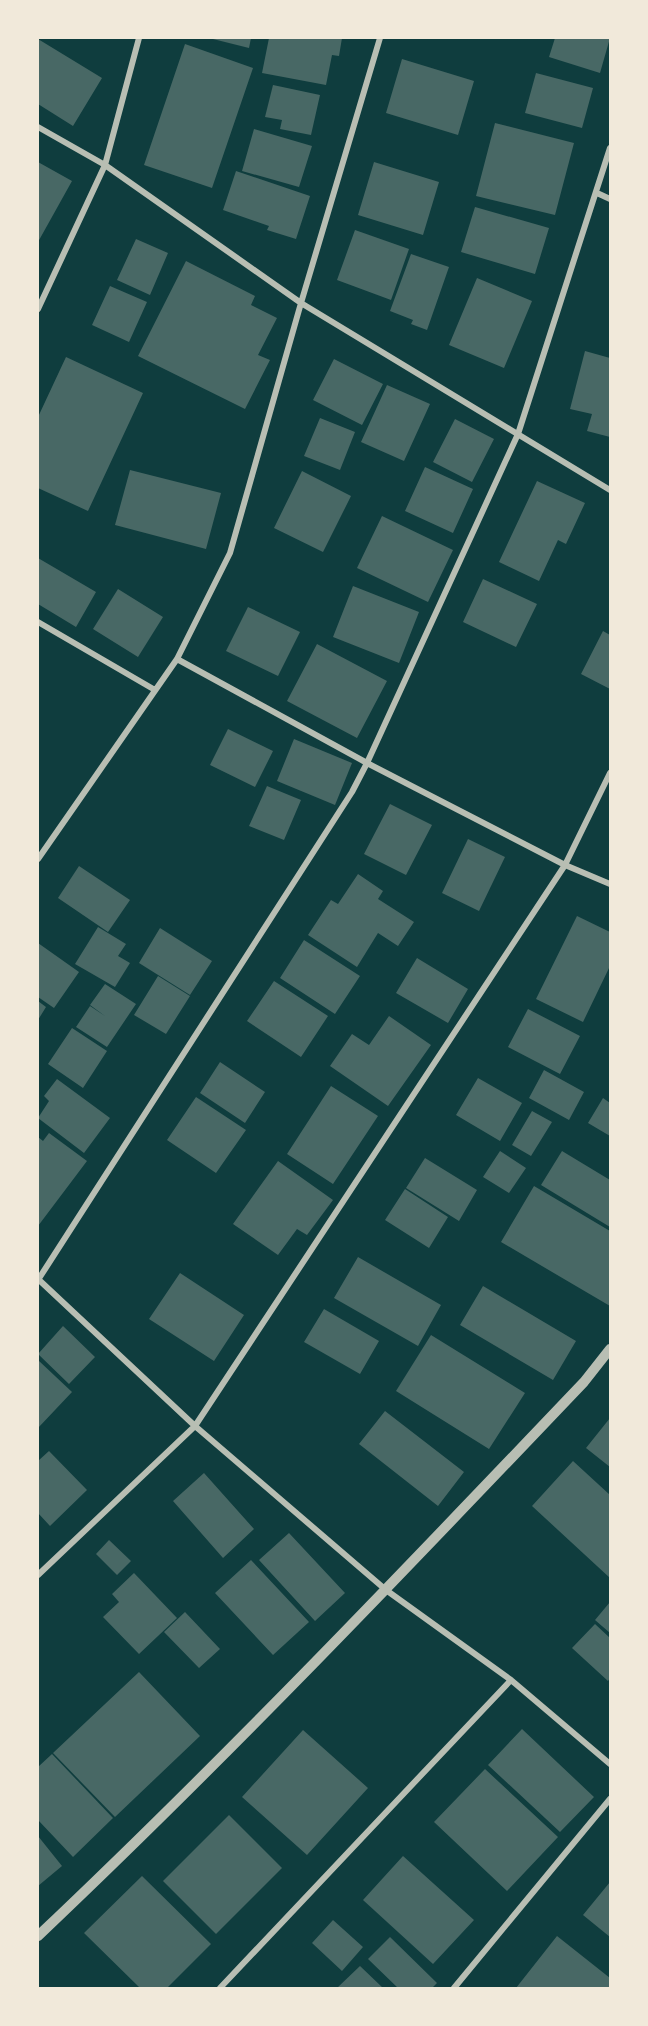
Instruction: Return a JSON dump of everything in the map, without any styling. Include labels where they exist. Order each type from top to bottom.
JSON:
[{"type":"street","points":[[38,309],[105,165],[139,38]]},
{"type":"street","points":[[38,859],[177,658],[230,553],[380,38]]},
{"type":"street","points":[[38,127],[105,165],[301,303],[610,489]]},
{"type":"street","points":[[610,148],[518,434],[367,763],[345,802],[38,1279],[195,1426],[386,1590],[511,1680],[610,1764]]},
{"type":"street","points":[[597,193],[610,199]]},
{"type":"street","points":[[38,622],[155,690]]},
{"type":"street","points":[[177,658],[367,763],[565,865],[610,884]]},
{"type":"street","points":[[38,1575],[195,1426],[565,865],[610,774]]},
{"type":"street","points":[[38,1936],[130,1848],[386,1590],[584,1382],[610,1349]]},
{"type":"street","points":[[220,1989],[511,1680]]},
{"type":"street","points":[[454,1989],[610,1799]]},
{"type":"building","points":[[209,38],[251,38],[249,48]]},
{"type":"building","points":[[269,38],[342,38],[339,56],[332,55],[326,85],[262,73]]},
{"type":"building","points":[[555,38],[610,38],[600,73],[549,57]]},
{"type":"building","points":[[38,39],[102,78],[73,126],[38,104]]},
{"type":"building","points":[[185,44],[253,68],[212,188],[144,165]]},
{"type":"building","points":[[402,59],[474,81],[458,135],[386,113]]},
{"type":"building","points":[[536,73],[593,88],[582,128],[525,113]]},
{"type":"building","points":[[273,85],[320,95],[311,135],[280,129],[282,120],[265,117]]},
{"type":"building","points":[[495,123],[574,143],[555,215],[476,196]]},
{"type":"building","points":[[254,129],[312,146],[299,187],[242,171]]},
{"type":"building","points":[[38,162],[72,181],[38,242]]},
{"type":"building","points":[[374,162],[439,182],[423,235],[358,215]]},
{"type":"building","points":[[236,171],[310,196],[296,239],[267,230],[269,226],[223,210]]},
{"type":"building","points":[[475,207],[549,228],[535,274],[461,252]]},
{"type":"building","points":[[355,230],[409,249],[391,300],[337,280]]},
{"type":"building","points":[[136,239],[168,253],[150,295],[117,280]]},
{"type":"building","points":[[411,254],[449,267],[427,330],[411,324],[413,320],[390,311]]},
{"type":"building","points":[[186,261],[255,296],[251,305],[277,318],[258,355],[270,360],[245,409],[138,356]]},
{"type":"building","points":[[477,278],[532,301],[504,368],[449,345]]},
{"type":"building","points":[[110,286],[147,302],[129,342],[92,325]]},
{"type":"building","points":[[585,351],[610,358],[610,437],[587,431],[592,414],[570,409]]},
{"type":"building","points":[[66,357],[143,393],[88,511],[38,488],[38,417]]},
{"type":"building","points":[[334,359],[383,384],[362,425],[313,400]]},
{"type":"building","points":[[387,385],[430,404],[404,461],[361,442]]},
{"type":"building","points":[[320,418],[355,432],[340,470],[304,456]]},
{"type":"building","points":[[455,419],[494,439],[472,482],[433,462]]},
{"type":"building","points":[[425,467],[473,489],[453,533],[405,511]]},
{"type":"building","points":[[130,470],[221,493],[206,549],[115,525]]},
{"type":"building","points":[[302,471],[351,496],[323,552],[274,528]]},
{"type":"building","points":[[537,481],[585,503],[566,544],[558,540],[539,581],[499,562]]},
{"type":"building","points":[[382,516],[453,550],[428,602],[357,568]]},
{"type":"building","points":[[38,558],[96,592],[76,627],[38,604]]},
{"type":"building","points":[[483,579],[537,604],[516,647],[463,622]]},
{"type":"building","points":[[353,586],[419,612],[399,663],[333,637]]},
{"type":"building","points":[[118,589],[163,617],[138,657],[93,629]]},
{"type":"building","points":[[248,607],[300,632],[278,676],[226,651]]},
{"type":"building","points":[[603,631],[610,635],[610,689],[581,674]]},
{"type":"building","points":[[317,644],[387,681],[357,738],[287,701]]},
{"type":"building","points":[[228,729],[273,751],[255,787],[210,765]]},
{"type":"building","points":[[294,739],[352,763],[335,805],[277,781]]},
{"type":"building","points":[[267,786],[301,800],[284,840],[249,826]]},
{"type":"building","points":[[390,804],[432,825],[406,875],[364,854]]},
{"type":"building","points":[[468,839],[505,857],[479,911],[442,893]]},
{"type":"building","points":[[79,866],[130,900],[108,932],[58,898]]},
{"type":"building","points":[[358,874],[383,891],[378,899],[414,922],[398,946],[378,933],[357,967],[308,935],[331,900],[338,904]]},
{"type":"building","points":[[577,916],[610,932],[610,966],[583,1022],[536,999]]},
{"type":"building","points":[[98,927],[126,944],[118,956],[130,963],[115,987],[75,964]]},
{"type":"building","points":[[160,928],[212,961],[190,995],[139,963]]},
{"type":"building","points":[[304,940],[360,976],[335,1014],[280,978]]},
{"type":"building","points":[[38,943],[79,972],[54,1008],[38,997]]},
{"type":"building","points":[[417,958],[468,989],[448,1023],[396,993]]},
{"type":"building","points":[[158,976],[190,996],[166,1034],[134,1015]]},
{"type":"building","points":[[274,981],[328,1016],[301,1057],[247,1021]]},
{"type":"building","points":[[105,984],[136,1004],[107,1047],[76,1027],[90,1006],[105,1016],[90,1005]]},
{"type":"building","points":[[38,1001],[46,1007],[38,1020]]},
{"type":"building","points":[[528,1009],[580,1036],[560,1074],[508,1047]]},
{"type":"building","points":[[389,1016],[431,1045],[388,1106],[330,1066],[352,1034],[369,1045]]},
{"type":"building","points":[[72,1028],[107,1051],[83,1088],[48,1064]]},
{"type":"building","points":[[220,1062],[265,1092],[245,1123],[200,1093]]},
{"type":"building","points":[[544,1070],[584,1092],[569,1120],[529,1098]]},
{"type":"building","points":[[478,1078],[522,1103],[500,1141],[456,1115]]},
{"type":"building","points":[[57,1079],[110,1118],[84,1153],[38,1118],[49,1101],[44,1096]]},
{"type":"building","points":[[331,1086],[378,1116],[333,1184],[287,1154]]},
{"type":"building","points":[[196,1097],[246,1130],[216,1173],[167,1140]]},
{"type":"building","points":[[603,1098],[610,1103],[610,1136],[588,1123]]},
{"type":"building","points":[[532,1111],[552,1122],[531,1156],[512,1145]]},
{"type":"building","points":[[49,1133],[87,1161],[38,1226],[38,1137],[43,1141]]},
{"type":"building","points":[[500,1151],[526,1168],[509,1193],[483,1177]]},
{"type":"building","points":[[562,1151],[610,1180],[610,1227],[541,1185]]},
{"type":"building","points":[[425,1158],[477,1190],[459,1221],[406,1188]]},
{"type":"building","points":[[278,1161],[333,1200],[307,1235],[297,1229],[278,1255],[233,1224]]},
{"type":"building","points":[[534,1186],[610,1231],[610,1306],[501,1242]]},
{"type":"building","points":[[405,1189],[448,1217],[429,1248],[385,1220]]},
{"type":"building","points":[[358,1257],[441,1305],[418,1346],[334,1298]]},
{"type":"building","points":[[180,1273],[244,1315],[214,1361],[149,1319]]},
{"type":"building","points":[[483,1286],[576,1341],[553,1380],[460,1325]]},
{"type":"building","points":[[324,1309],[379,1341],[360,1374],[304,1342]]},
{"type":"building","points":[[63,1326],[95,1357],[69,1384],[38,1354]]},
{"type":"building","points":[[431,1335],[525,1393],[489,1449],[396,1391]]},
{"type":"building","points":[[38,1360],[72,1392],[38,1428]]},
{"type":"building","points":[[385,1411],[464,1472],[438,1506],[359,1444]]},
{"type":"building","points":[[610,1418],[610,1467],[586,1448]]},
{"type":"building","points":[[49,1451],[87,1490],[50,1526],[38,1513],[38,1461]]},
{"type":"building","points":[[573,1461],[610,1495],[610,1578],[532,1506]]},
{"type":"building","points":[[204,1473],[254,1529],[223,1558],[173,1501]]},
{"type":"building","points":[[289,1533],[345,1593],[315,1621],[259,1560]]},
{"type":"building","points":[[109,1540],[131,1561],[117,1575],[96,1554]]},
{"type":"building","points":[[251,1560],[309,1622],[273,1655],[215,1593]]},
{"type":"building","points":[[134,1573],[177,1618],[139,1654],[103,1617],[119,1602],[112,1594]]},
{"type":"building","points":[[610,1602],[610,1633],[595,1620]]},
{"type":"building","points":[[185,1612],[220,1649],[199,1668],[164,1632]]},
{"type":"building","points":[[595,1624],[610,1638],[610,1678],[608,1681],[572,1648]]},
{"type":"building","points":[[139,1672],[200,1736],[115,1817],[53,1753]]},
{"type":"building","points":[[522,1729],[594,1797],[560,1832],[488,1765]]},
{"type":"building","points":[[303,1730],[368,1788],[307,1855],[242,1797]]},
{"type":"building","points":[[52,1754],[113,1818],[73,1857],[38,1820],[38,1767]]},
{"type":"building","points":[[485,1769],[558,1837],[507,1891],[434,1822]]},
{"type":"building","points":[[229,1815],[282,1868],[216,1934],[163,1881]]},
{"type":"building","points":[[38,1836],[62,1866],[38,1886]]},
{"type":"building","points":[[403,1856],[474,1920],[433,1964],[363,1900]]},
{"type":"building","points":[[142,1876],[211,1944],[167,1988],[140,1988],[84,1933]]},
{"type":"building","points":[[610,1882],[610,1937],[583,1915]]},
{"type":"building","points":[[333,1920],[363,1947],[342,1971],[312,1943]]},
{"type":"building","points":[[557,1936],[610,1978],[610,1988],[516,1988]]},
{"type":"building","points":[[390,1937],[437,1983],[432,1988],[398,1988],[368,1959]]},
{"type":"building","points":[[360,1966],[383,1988],[337,1988]]}]
